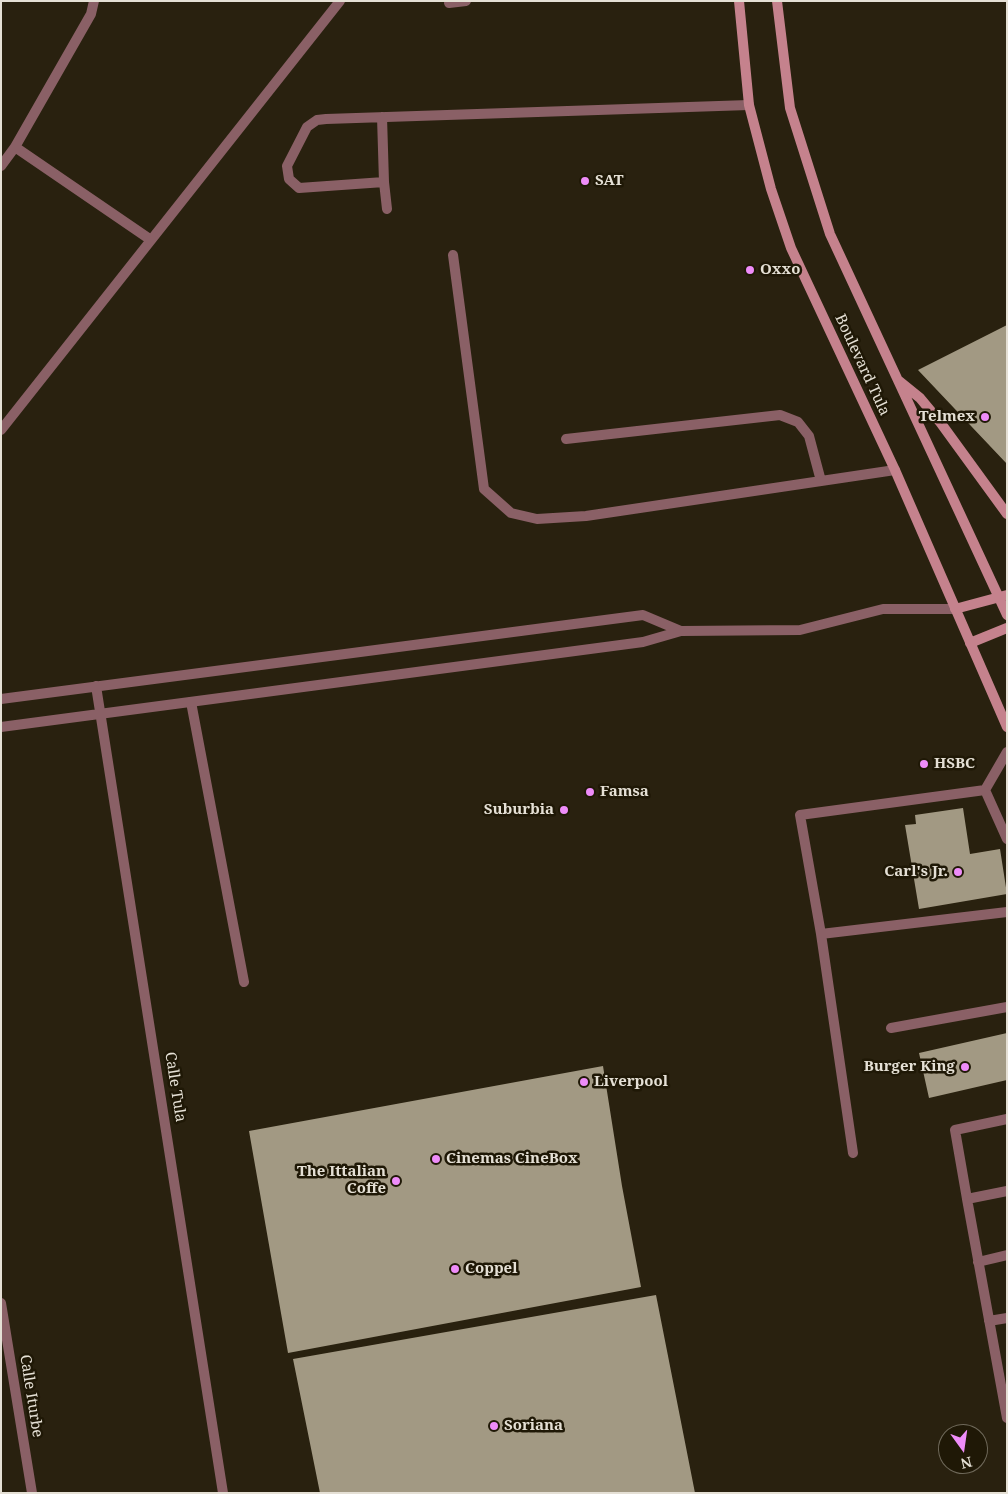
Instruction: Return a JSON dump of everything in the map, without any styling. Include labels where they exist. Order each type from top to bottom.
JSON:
[{"type":"main road","name":"Boulevard Tula","points":[[739,1],[749,105],[771,189],[791,248],[895,470],[1007,727]]},
{"type":"main road","name":"Boulevard Tula","points":[[777,1],[790,108],[830,234],[1002,596],[1007,615]]},
{"type":"main road","points":[[898,380],[920,398],[940,422],[1007,514]]},
{"type":"main road","points":[[955,609],[1002,596]]},
{"type":"main road","points":[[970,642],[1007,628]]},
{"type":"street","points":[[1,166],[15,147],[91,14],[94,1]]},
{"type":"street","points":[[1,430],[340,1]]},
{"type":"street","points":[[449,3],[466,1]]},
{"type":"street","points":[[384,182],[299,188],[289,179],[287,166],[307,127],[317,120],[749,105]]},
{"type":"street","points":[[382,117],[384,182],[387,209]]},
{"type":"street","points":[[15,147],[151,240]]},
{"type":"street","points":[[453,255],[484,488],[511,513],[537,519],[586,516],[895,470]]},
{"type":"street","points":[[566,439],[780,415],[798,422],[810,436],[821,481]]},
{"type":"street","points":[[1,727],[643,642],[681,631],[800,630],[883,609],[955,609]]},
{"type":"street","points":[[1,699],[644,614],[681,631]]},
{"type":"street","name":"Calle Tula","points":[[96,686],[223,1493]]},
{"type":"street","points":[[191,702],[244,982]]},
{"type":"street","points":[[986,790],[1007,752]]},
{"type":"street","points":[[986,790],[1007,839]]},
{"type":"street","points":[[853,1153],[821,934],[800,815],[986,790]]},
{"type":"street","points":[[821,934],[1007,912]]},
{"type":"street","points":[[891,1028],[1007,1007]]},
{"type":"street","points":[[1007,1119],[955,1130],[1007,1418]]},
{"type":"street","points":[[967,1199],[1007,1191]]},
{"type":"street","points":[[978,1262],[1007,1256]]},
{"type":"street","name":"Calle Iturbe","points":[[1,1303],[32,1493]]},
{"type":"street","points":[[989,1321],[1007,1318]]},
{"type":"building","name":"Telmex","points":[[1007,325],[1007,464],[918,370]]},
{"type":"building","name":"Carl's Jr.","points":[[963,808],[970,854],[1000,849],[1007,894],[919,909],[905,825],[916,824],[915,815]]},
{"type":"building","name":"Burger King","points":[[1007,1033],[1007,1080],[929,1098],[919,1053]]},
{"type":"building","points":[[603,1066],[622,1186],[641,1287],[288,1353],[249,1131]]},
{"type":"building","name":"Soriana","points":[[656,1295],[695,1493],[320,1493],[293,1359]]},
{"type":"place","name":"SAT","points":[[585,181]]},
{"type":"place","name":"Oxxo","points":[[750,270]]},
{"type":"place","name":"Telmex","points":[[985,417]]},
{"type":"place","name":"HSBC","points":[[924,764]]},
{"type":"place","name":"Famsa","points":[[590,792]]},
{"type":"place","name":"Suburbia","points":[[564,810]]},
{"type":"place","name":"Carl's Jr.","points":[[958,872]]},
{"type":"place","name":"Burger King","points":[[965,1067]]},
{"type":"place","name":"Liverpool","points":[[584,1082]]},
{"type":"place","name":"Cinemas CineBox","points":[[436,1159]]},
{"type":"place","name":"The Ittalian Coffe","points":[[396,1181]]},
{"type":"place","name":"Coppel","points":[[455,1269]]},
{"type":"place","name":"Soriana","points":[[494,1426]]}]
